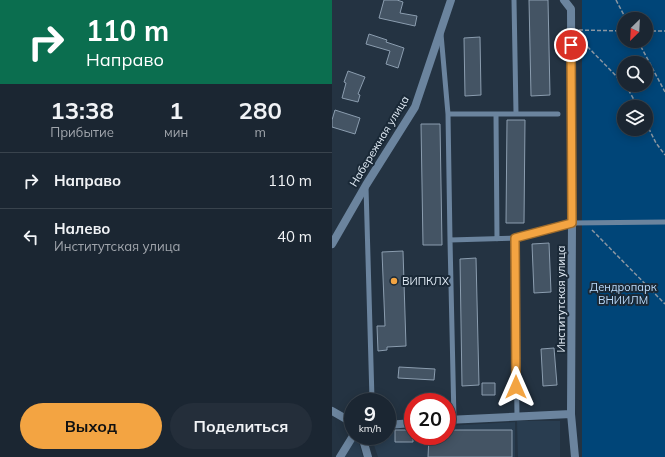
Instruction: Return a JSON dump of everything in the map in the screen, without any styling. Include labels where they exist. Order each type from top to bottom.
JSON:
[{"type":"street","name":"Набережная улица","points":[[332,244],[366,185],[415,107],[451,0]]},
{"type":"street","name":"Институтская улица","points":[[564,0],[571,9],[571,414],[574,457]]},
{"type":"street","points":[[332,411],[344,418]]},
{"type":"street","points":[[456,420],[571,414]]},
{"type":"street","points":[[340,457],[347,445]]},
{"type":"street","points":[[365,445],[368,457]]},
{"type":"lane","points":[[514,0],[516,114]]},
{"type":"lane","points":[[441,33],[448,114],[450,393]]},
{"type":"lane","points":[[448,114],[558,114]]},
{"type":"lane","points":[[496,114],[497,238]]},
{"type":"lane","points":[[366,185],[372,393]]},
{"type":"lane","points":[[450,240],[515,238],[572,223],[665,222]]},
{"type":"lane","points":[[515,238],[517,417]]},
{"type":"path","points":[[616,0],[622,12]]},
{"type":"path","points":[[571,30],[617,31]]},
{"type":"path","points":[[571,30],[617,78]]},
{"type":"path","points":[[653,31],[665,31]]},
{"type":"path","points":[[642,48],[665,92]]},
{"type":"path","points":[[652,136],[665,155]]},
{"type":"path","points":[[585,223],[665,304]]},
{"type":"shaded area","points":[[517,421],[560,421],[560,457],[518,457]]},
{"type":"shaded area","points":[[515,422],[515,457],[378,457],[374,445],[396,445],[396,429],[404,428],[404,445],[456,445],[456,425]]},
{"type":"shaded area","points":[[347,445],[360,445],[363,457],[343,457]]},
{"type":"green space","name":"Дендропарк ВНИИЛМ","points":[[582,0],[665,0],[665,457],[582,457]]},
{"type":"building","points":[[384,0],[397,0],[403,2],[400,13],[417,16],[415,26],[379,18]]},
{"type":"building","points":[[529,0],[548,0],[550,95],[531,96]]},
{"type":"building","points":[[369,34],[404,48],[398,68],[386,64],[390,51],[366,44]]},
{"type":"building","points":[[480,37],[481,95],[465,96],[464,38]]},
{"type":"building","points":[[348,71],[365,77],[358,94],[360,95],[358,102],[342,98],[346,83],[344,82]]},
{"type":"building","points":[[335,110],[360,118],[355,134],[332,127],[332,120]]},
{"type":"building","points":[[507,120],[525,120],[524,223],[506,223]]},
{"type":"building","points":[[421,124],[440,124],[442,245],[423,245]]},
{"type":"building","points":[[549,243],[551,292],[534,293],[532,244]]},
{"type":"building","name":"ВИПКЛХ","points":[[403,251],[406,346],[387,347],[387,350],[378,351],[377,326],[385,326],[382,252]]},
{"type":"building","points":[[476,258],[479,385],[462,386],[460,259]]},
{"type":"building","points":[[554,348],[557,385],[543,386],[541,349]]},
{"type":"building","points":[[399,367],[435,369],[434,380],[398,378]]},
{"type":"building","points":[[482,383],[495,383],[495,395],[482,395]]},
{"type":"building","points":[[396,430],[404,430],[404,442],[396,442]]},
{"type":"building","points":[[456,430],[512,430],[512,457],[428,457],[429,445],[456,445]]},
{"type":"place","name":"ВИПКЛХ","points":[[394,281]]},
{"type":"route","points":[[516,387],[515,238],[572,223],[571,45]]}]
